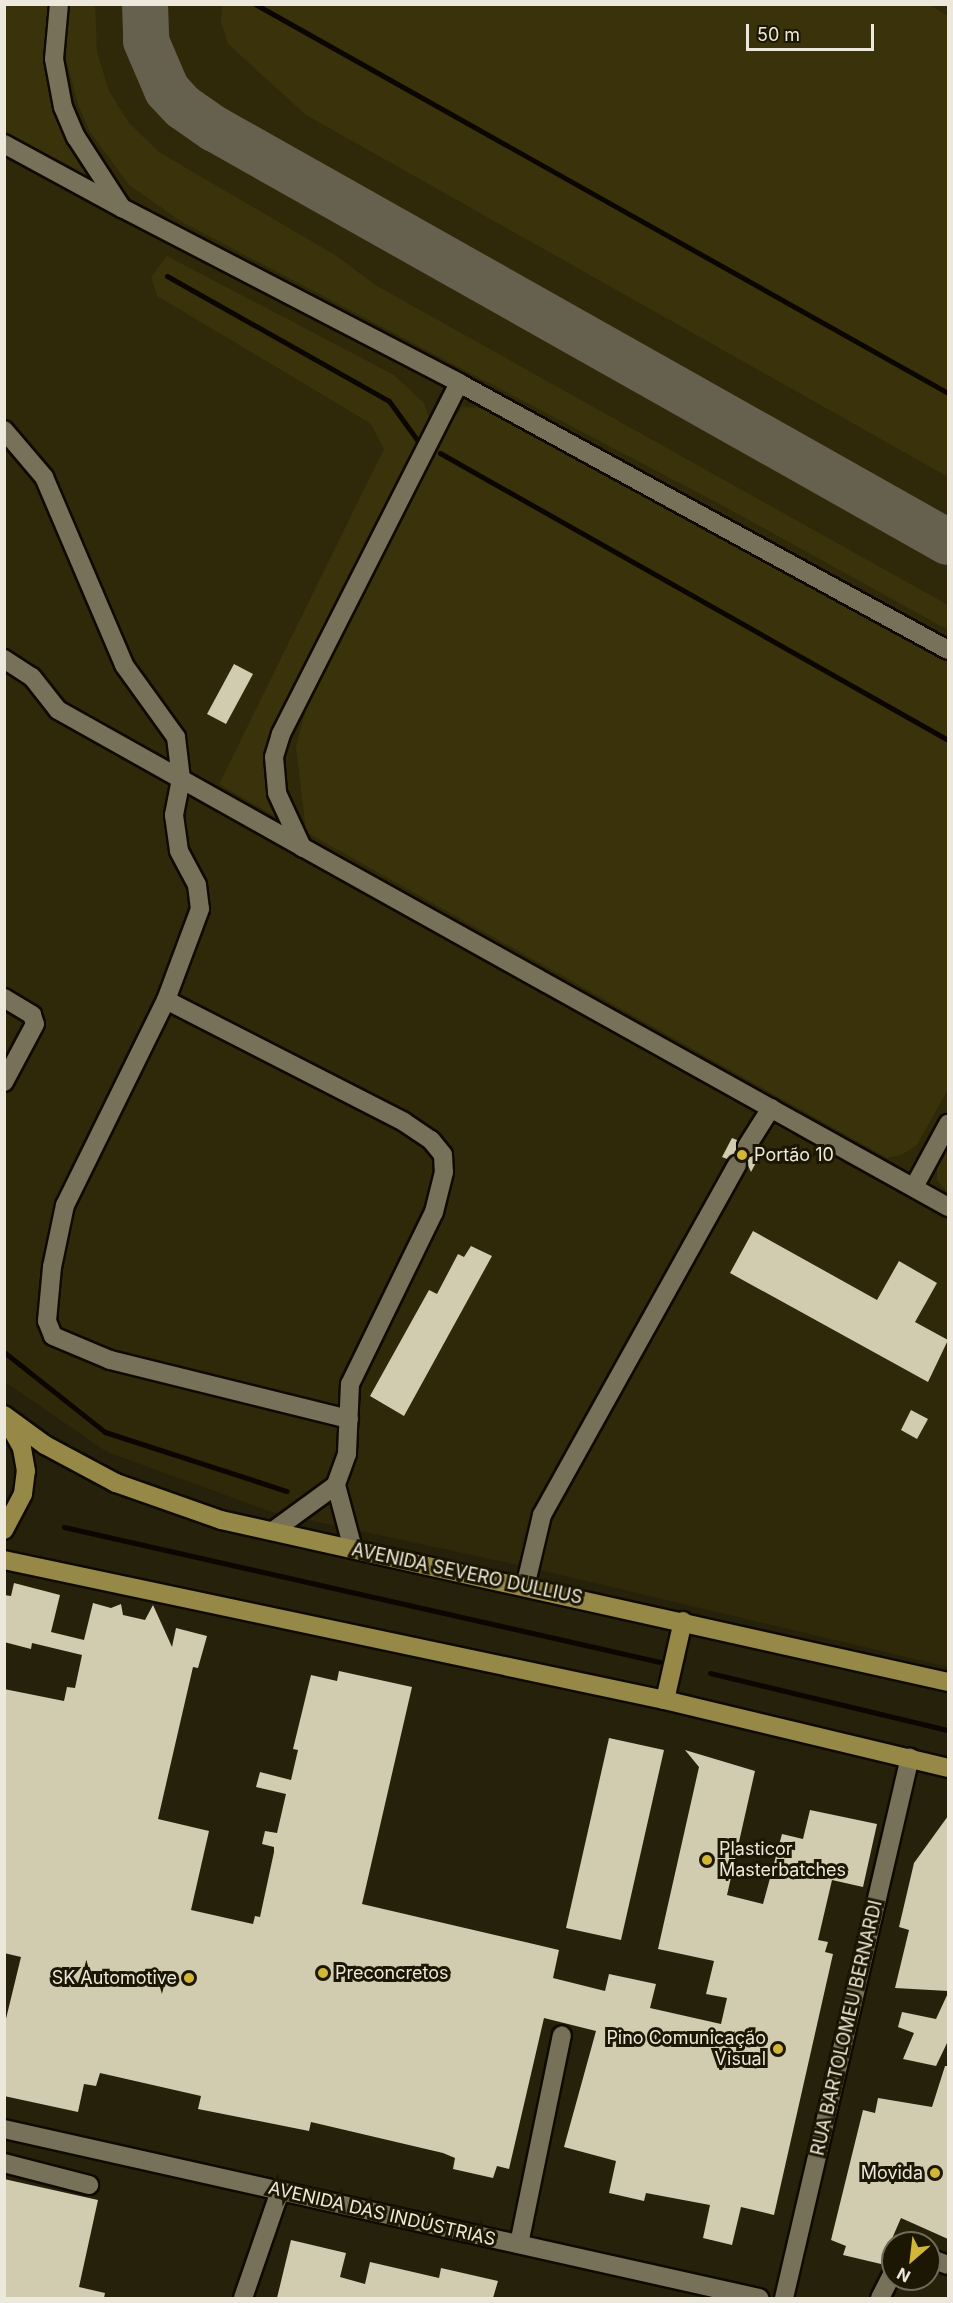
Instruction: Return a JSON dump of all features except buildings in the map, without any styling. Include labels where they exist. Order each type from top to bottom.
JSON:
[{"type":"main road","name":"AVENIDA SEVERO DULLIUS","points":[[4,1417],[45,1445],[116,1483],[221,1520],[948,1682]]},
{"type":"main road","points":[[4,1417],[22,1448],[26,1471],[23,1494],[4,1530]]},
{"type":"main road","points":[[4,1560],[665,1700],[910,1756],[948,1768]]},
{"type":"main road","points":[[665,1700],[683,1622]]},
{"type":"street","points":[[58,4],[54,59],[63,107],[76,136],[122,208]]},
{"type":"street","points":[[4,144],[459,383],[948,650]]},
{"type":"street","points":[[302,847],[277,793],[274,757],[280,734],[459,383]]},
{"type":"street","points":[[4,430],[44,477],[124,665],[176,736],[181,779],[174,815],[179,851],[197,885],[200,909],[166,1000],[66,1204],[52,1267],[47,1321],[52,1336],[110,1359],[349,1419]]},
{"type":"street","points":[[4,659],[32,677],[58,710],[948,1207]]},
{"type":"street","points":[[4,998],[28,1012],[35,1024],[4,1082]]},
{"type":"street","points":[[166,1000],[404,1122],[431,1140],[443,1155],[444,1172],[434,1212],[350,1384],[347,1454],[336,1485],[273,1531]]},
{"type":"street","points":[[747,1146],[771,1107]]},
{"type":"street","points":[[914,1187],[948,1124]]},
{"type":"street","points":[[525,1587],[542,1515],[737,1164]]},
{"type":"street","points":[[336,1485],[354,1549]]},
{"type":"street","name":"RUA BARTOLOMEU BERNARDI","points":[[784,2298],[910,1756]]},
{"type":"street","points":[[519,2244],[562,2035]]},
{"type":"street","name":"AVENIDA DAS INDÚSTRIAS","points":[[4,2129],[759,2298]]},
{"type":"street","points":[[4,2163],[89,2185]]},
{"type":"street","points":[[243,2298],[280,2191]]},
{"type":"shaded area","points":[[928,4],[948,16],[948,477],[306,115],[228,44],[221,22],[222,5]]},
{"type":"shaded area","points":[[4,5],[948,5],[948,1667],[527,1567],[272,1512],[107,1452],[5,1382]]},
{"type":"shaded area","points":[[5,5],[51,5],[44,58],[55,106],[67,139],[93,181],[5,131]]},
{"type":"shaded area","points":[[68,5],[95,5],[97,52],[109,91],[129,123],[159,152],[335,255],[377,286],[948,605],[948,630],[727,508],[182,222],[129,185],[90,132],[78,105],[66,59]]},
{"type":"shaded area","points":[[167,256],[394,375],[424,403],[429,418],[428,428],[290,699],[276,817],[219,784],[384,449],[370,423],[157,296],[151,277]]},
{"type":"shaded area","points":[[462,407],[486,408],[506,417],[948,658],[948,1089],[917,1145],[903,1154],[887,1158],[306,832],[296,746],[308,702],[416,486],[426,474],[428,456]]},
{"type":"shaded area","points":[[948,1139],[948,1193],[937,1180],[937,1166]]},
{"type":"waterway","points":[[255,4],[948,393]]},
{"type":"waterway","points":[[167,276],[389,401],[418,441]]},
{"type":"waterway","points":[[440,453],[948,740]]},
{"type":"waterway","points":[[4,1352],[105,1432],[287,1491]]},
{"type":"waterway","points":[[64,1527],[660,1662]]},
{"type":"waterway","points":[[710,1673],[948,1730]]},
{"type":"taxiway","points":[[145,4],[146,41],[167,90],[183,107],[215,129],[948,542]]},
{"type":"place","name":"Portão 10","points":[[742,1155]]},
{"type":"place","name":"Plasticor Masterbatches","points":[[707,1860]]},
{"type":"place","name":"Preconcretos","points":[[323,1973]]},
{"type":"place","name":"SK Automotive","points":[[189,1978]]},
{"type":"place","name":"Pino Comunicação Visual","points":[[778,2049]]},
{"type":"place","name":"Movida","points":[[935,2173]]}]
